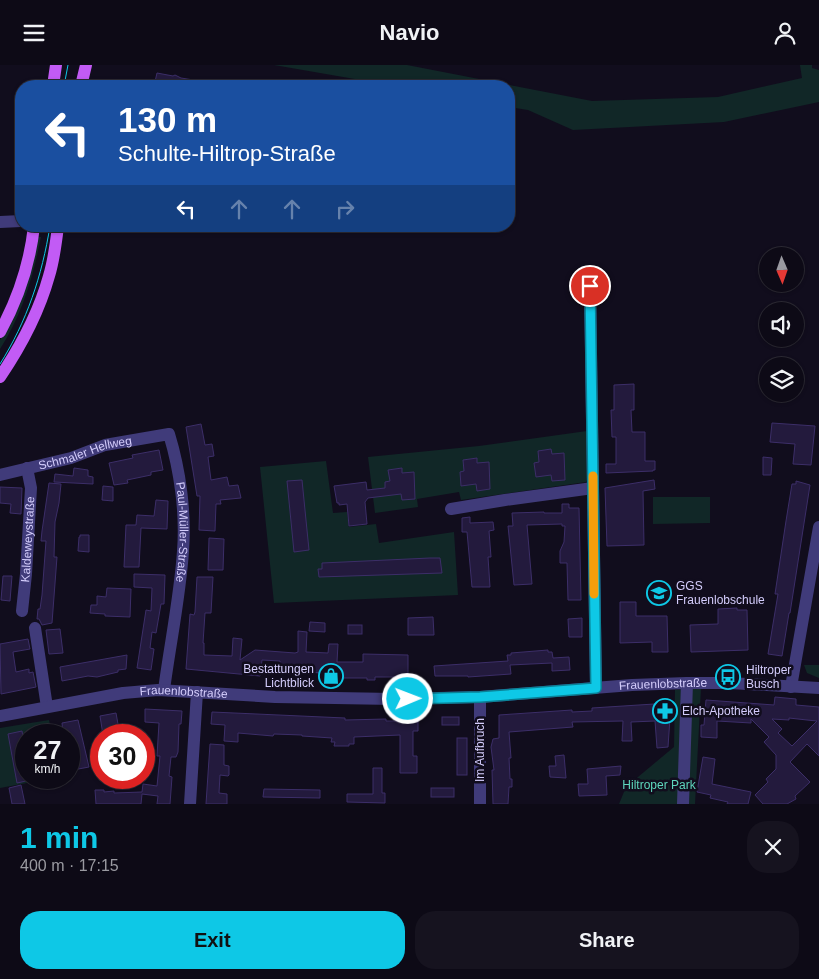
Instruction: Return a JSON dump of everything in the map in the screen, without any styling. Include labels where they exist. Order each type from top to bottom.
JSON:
[{"type":"main road","points":[[54,80],[56,65]]},
{"type":"main road","points":[[82,80],[86,65]]},
{"type":"main road","points":[[0,332],[22,281],[33,232]]},
{"type":"main road","points":[[0,377],[22,341],[43,297],[50,275],[57,232]]},
{"type":"street","points":[[0,222],[15,221]]},
{"type":"street","points":[[590,286],[596,688]]},
{"type":"street","name":"Schmaler Hellweg","points":[[0,475],[71,458],[96,448],[170,434]]},
{"type":"street","name":"Paul-Müller-Straße","points":[[164,691],[184,549],[181,499],[170,434]]},
{"type":"street","name":"Kaldeweystraße","points":[[22,611],[31,488],[27,468]]},
{"type":"street","points":[[450,509],[593,488]]},
{"type":"street","points":[[791,687],[808,600],[819,527]]},
{"type":"street","points":[[35,628],[47,707]]},
{"type":"street","points":[[683,804],[687,683]]},
{"type":"street","name":"Frauenlobstraße","points":[[0,716],[123,693],[164,691],[338,699],[421,699],[480,697],[687,683],[730,683],[819,688]]},
{"type":"street","points":[[190,804],[197,692]]},
{"type":"street","name":"Im Aufbruch","points":[[480,697],[480,804]]},
{"type":"green space","points":[[274,65],[407,65],[484,80],[360,80]]},
{"type":"green space","points":[[800,65],[812,65],[812,68],[819,70],[819,102],[724,122],[573,130],[528,110],[515,108],[515,86],[592,101],[718,97],[802,78]]},
{"type":"green space","points":[[38,237],[41,237],[26,295],[15,323],[0,349],[0,340],[8,325]]},
{"type":"green space","points":[[587,431],[588,478],[586,482],[461,500],[459,492],[417,499],[418,507],[375,513],[368,457],[479,446]]},
{"type":"green space","points":[[326,461],[333,513],[347,512],[349,527],[376,524],[379,543],[454,532],[458,595],[274,603],[260,467]]},
{"type":"green space","points":[[653,497],[710,497],[710,523],[653,524]]},
{"type":"green space","points":[[804,665],[819,665],[819,678],[807,673]]},
{"type":"green space","name":"Hiltroper Park","points":[[701,688],[695,804],[619,804],[626,787],[674,747],[675,690]]},
{"type":"green space","points":[[49,720],[50,724],[24,724]]},
{"type":"green space","points":[[15,726],[15,785],[0,788],[0,728]]},
{"type":"building","points":[[157,73],[194,80],[155,80]]},
{"type":"building","points":[[634,384],[634,410],[631,410],[632,432],[645,432],[645,461],[655,461],[655,470],[606,473],[606,464],[616,464],[616,437],[612,437],[611,410],[614,410],[614,385]]},
{"type":"building","points":[[772,423],[815,426],[811,465],[793,464],[795,444],[770,442]]},
{"type":"building","points":[[201,424],[205,445],[212,444],[214,456],[208,457],[211,480],[227,477],[229,486],[238,485],[241,498],[220,500],[221,504],[216,504],[215,531],[199,530],[200,496],[197,496],[186,427]]},
{"type":"building","points":[[551,449],[552,454],[564,453],[565,480],[552,481],[551,475],[536,477],[534,463],[539,462],[538,451]]},
{"type":"building","points":[[159,450],[163,470],[151,472],[151,475],[127,480],[128,483],[114,485],[109,463],[133,458],[132,455]]},
{"type":"building","points":[[763,457],[772,458],[771,475],[763,475]]},
{"type":"building","points":[[477,458],[477,463],[489,462],[490,489],[477,491],[476,484],[461,486],[460,472],[464,471],[463,460]]},
{"type":"building","points":[[74,468],[88,470],[88,476],[93,477],[93,484],[54,482],[55,474],[73,476]]},
{"type":"building","points":[[402,468],[402,473],[414,472],[415,499],[402,500],[401,494],[368,498],[365,502],[367,524],[349,526],[347,504],[339,505],[337,503],[334,486],[366,482],[367,490],[385,488],[385,482],[390,481],[388,470]]},
{"type":"building","points":[[302,480],[309,550],[294,552],[287,481]]},
{"type":"building","points":[[654,480],[655,489],[643,491],[644,545],[607,546],[605,488]]},
{"type":"building","points":[[796,481],[810,485],[782,656],[768,654],[778,594],[775,594],[786,521],[792,484],[796,484]]},
{"type":"building","points":[[49,483],[61,484],[55,522],[54,557],[57,557],[52,623],[42,625],[39,619],[37,619],[42,595],[46,541],[41,541]]},
{"type":"building","points":[[103,486],[113,487],[113,501],[102,500]]},
{"type":"building","points":[[0,487],[22,488],[21,514],[10,513],[11,504],[0,503]]},
{"type":"building","points":[[156,500],[168,501],[167,529],[141,528],[139,567],[124,567],[126,525],[136,525],[137,515],[154,516]]},
{"type":"building","points":[[562,504],[569,504],[569,508],[579,508],[581,600],[568,600],[567,563],[560,563],[560,551],[564,542],[565,526],[562,526],[562,524],[527,525],[532,584],[514,585],[508,526],[513,526],[512,513],[562,513]]},
{"type":"building","points":[[470,517],[470,523],[493,522],[494,530],[489,531],[491,557],[488,557],[490,587],[472,587],[467,532],[462,532],[462,518]]},
{"type":"building","points":[[80,535],[89,535],[89,552],[78,551]]},
{"type":"building","points":[[209,538],[224,539],[223,570],[208,570]]},
{"type":"building","points":[[440,558],[442,573],[319,577],[318,569],[322,569],[322,563]]},
{"type":"building","points":[[134,574],[165,575],[164,604],[161,604],[156,633],[152,632],[150,648],[154,649],[151,670],[137,668],[146,610],[151,611],[152,588],[134,587]]},
{"type":"building","points":[[3,576],[12,576],[10,601],[1,600]]},
{"type":"building","points":[[197,577],[213,577],[211,613],[205,613],[204,655],[232,656],[233,638],[242,639],[240,660],[255,650],[295,653],[298,652],[298,631],[307,632],[306,652],[328,653],[329,644],[338,644],[337,662],[363,662],[363,654],[408,655],[408,677],[375,677],[375,680],[367,680],[367,678],[327,678],[327,675],[321,673],[280,670],[280,661],[262,660],[260,676],[186,669],[190,614],[194,615],[195,612]]},
{"type":"building","points":[[107,588],[131,589],[130,617],[90,613],[91,605],[97,605],[97,596],[106,597]]},
{"type":"building","points":[[620,602],[636,602],[636,616],[667,616],[668,652],[652,652],[652,642],[620,643]]},
{"type":"building","points":[[737,608],[737,610],[747,610],[748,650],[691,652],[690,625],[718,624],[718,609]]},
{"type":"building","points":[[433,617],[434,635],[408,635],[408,618]]},
{"type":"building","points":[[582,618],[582,637],[569,637],[568,619]]},
{"type":"building","points":[[310,622],[325,623],[325,632],[309,631]]},
{"type":"building","points":[[348,625],[362,625],[362,634],[348,634]]},
{"type":"building","points":[[60,629],[63,653],[49,654],[46,630]]},
{"type":"building","points":[[28,639],[30,649],[13,652],[16,672],[29,669],[29,673],[33,672],[36,687],[1,694],[0,644]]},
{"type":"building","points":[[548,650],[548,652],[552,652],[553,658],[569,657],[570,670],[552,671],[552,663],[510,665],[511,674],[468,677],[435,676],[434,666],[508,661],[507,655],[511,655],[511,653]]},
{"type":"building","points":[[127,655],[126,669],[97,677],[88,676],[62,681],[60,667]]},
{"type":"building","points":[[775,697],[796,699],[796,705],[819,707],[819,756],[807,744],[790,762],[810,782],[795,796],[796,799],[787,804],[763,804],[755,795],[768,782],[766,779],[776,769],[776,755],[764,742],[769,737],[751,719],[751,723],[717,721],[717,738],[701,737],[701,725],[704,725],[706,700],[774,705]],"holes":[[[789,718],[817,721],[792,746],[778,733],[782,729],[772,719],[789,720]]]},
{"type":"building","points":[[670,703],[671,718],[668,747],[657,748],[655,721],[631,722],[632,741],[622,741],[623,721],[572,722],[573,727],[509,732],[510,779],[512,779],[512,787],[509,787],[508,804],[493,804],[492,770],[494,770],[491,747],[493,739],[499,738],[499,715],[572,710],[572,712],[592,711],[592,708]]},
{"type":"building","points":[[145,709],[182,711],[181,724],[179,724],[178,752],[176,757],[171,757],[169,776],[172,777],[170,804],[157,804],[158,796],[142,794],[141,804],[96,804],[95,790],[104,790],[104,792],[114,791],[114,793],[142,792],[142,789],[155,789],[155,786],[157,786],[160,756],[157,756],[159,723],[145,722]]},
{"type":"building","points":[[212,712],[345,718],[345,720],[386,719],[386,721],[418,721],[418,731],[413,731],[413,756],[417,756],[417,773],[400,773],[400,735],[354,737],[354,744],[349,744],[349,746],[334,746],[335,742],[331,742],[332,738],[302,735],[274,734],[273,736],[238,733],[238,742],[224,741],[225,725],[211,724]]},
{"type":"building","points":[[116,713],[118,724],[101,724],[100,716]]},
{"type":"building","points":[[442,717],[459,717],[459,725],[442,725]]},
{"type":"building","points":[[78,720],[79,724],[62,724]]},
{"type":"building","points":[[80,729],[89,767],[80,769]]},
{"type":"building","points":[[15,732],[15,772],[8,734]]},
{"type":"building","points":[[457,738],[467,738],[467,775],[457,775]]},
{"type":"building","points":[[210,744],[224,745],[224,765],[229,766],[229,775],[220,775],[219,793],[227,794],[227,804],[206,804]]},
{"type":"building","points":[[564,755],[566,778],[550,777],[549,766],[556,766],[555,756]]},
{"type":"building","points":[[703,757],[715,759],[712,784],[751,792],[748,804],[727,804],[728,802],[710,798],[711,795],[697,792]]},
{"type":"building","points":[[621,766],[620,775],[606,776],[607,795],[579,796],[578,784],[588,784],[587,769]]},
{"type":"building","points":[[373,768],[382,768],[382,793],[385,793],[385,803],[347,802],[347,794],[373,794]]},
{"type":"building","points":[[15,786],[15,789],[22,789],[25,804],[12,804],[9,788]]},
{"type":"building","points":[[431,788],[454,788],[454,797],[431,797]]},
{"type":"building","points":[[264,789],[320,790],[320,798],[263,797]]},
{"type":"tram line","points":[[65,80],[68,65]]},
{"type":"tram line","points":[[0,364],[26,315],[43,263],[49,232]]},
{"type":"slow traffic","points":[[593,476],[594,594]]},
{"type":"place","name":"GGS Frauenlobschule","points":[[659,593]]},
{"type":"place","name":"Bestattungen Lichtblick","points":[[331,676]]},
{"type":"place","name":"Hiltroper Busch","points":[[728,677]]},
{"type":"place","name":"Elch-Apotheke","points":[[665,711]]},
{"type":"route","points":[[408,699],[480,697],[596,688],[590,286]]}]
